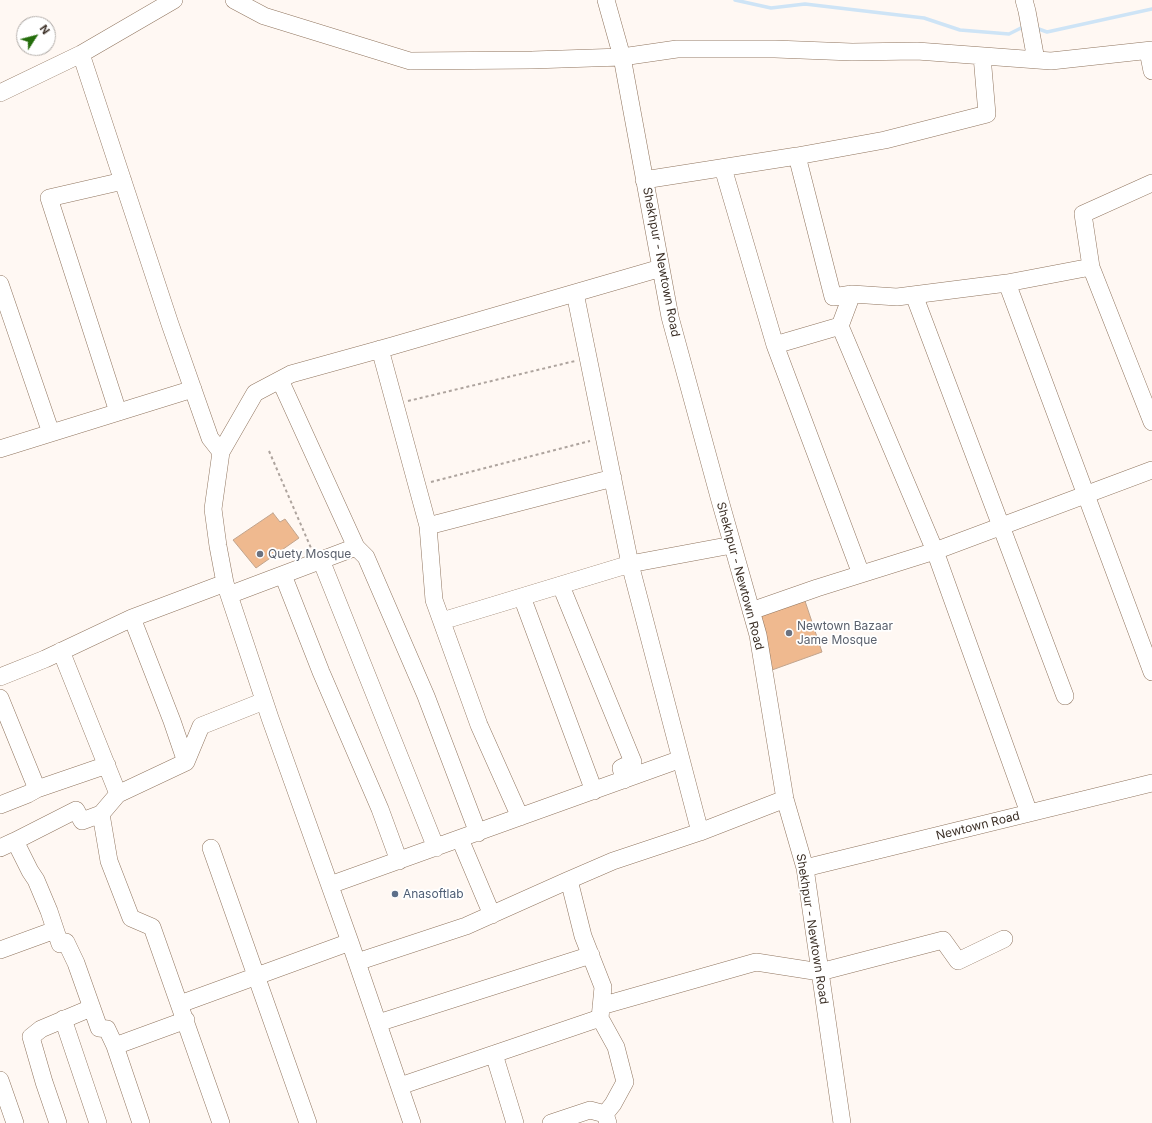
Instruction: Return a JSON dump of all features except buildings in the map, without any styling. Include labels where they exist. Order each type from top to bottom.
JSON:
[{"type":"street","points":[[0,93],[81,54],[174,0]]},
{"type":"street","points":[[234,0],[264,16],[410,62],[622,57],[677,48],[917,52],[1051,61],[1150,50],[1152,71]]},
{"type":"street","name":"Shekhpur - Newtown Road","points":[[606,0],[622,57],[670,317],[758,635],[785,800],[805,868],[842,1123]]},
{"type":"street","points":[[1025,6],[1036,60]]},
{"type":"street","points":[[81,54],[192,389],[210,438],[221,452]]},
{"type":"street","points":[[644,180],[796,156],[885,140],[987,114],[982,56]]},
{"type":"street","points":[[796,156],[833,297],[852,294],[897,297],[1006,284],[1091,267]]},
{"type":"street","points":[[723,168],[775,345],[861,574]]},
{"type":"street","points":[[118,412],[49,198],[123,181]]},
{"type":"street","points":[[1152,183],[1083,214],[1091,267],[1152,422]]},
{"type":"street","points":[[412,1123],[357,962],[264,700],[227,589],[218,546],[213,508],[221,452],[255,393],[290,374],[661,268]]},
{"type":"street","points":[[0,284],[51,433]]},
{"type":"street","points":[[1006,284],[1152,672]]},
{"type":"street","points":[[575,293],[630,564],[700,832]]},
{"type":"street","points":[[852,294],[840,326],[935,550],[1029,813]]},
{"type":"street","points":[[914,295],[1065,696]]},
{"type":"street","points":[[775,345],[840,326]]},
{"type":"street","points":[[380,349],[428,526],[434,600],[480,725],[520,817]]},
{"type":"street","points":[[280,380],[356,547],[366,557],[422,689],[478,833]]},
{"type":"street","points":[[0,449],[192,389]]},
{"type":"street","points":[[751,611],[935,550],[1152,470]]},
{"type":"street","points":[[428,526],[613,478]]},
{"type":"street","points":[[442,621],[630,564],[732,544]]},
{"type":"street","points":[[0,677],[132,618],[227,589],[283,575],[356,547]]},
{"type":"street","points":[[319,561],[436,848]]},
{"type":"street","points":[[283,575],[321,672],[380,809],[399,861]]},
{"type":"street","points":[[561,586],[633,762],[621,768],[624,780]]},
{"type":"street","points":[[522,597],[594,791]]},
{"type":"street","points":[[132,618],[172,721],[186,762]]},
{"type":"street","points":[[61,651],[118,794]]},
{"type":"street","points":[[0,698],[37,789]]},
{"type":"street","points":[[141,1123],[116,1046],[107,1029],[99,1028],[90,1008],[76,963],[66,942],[60,944],[36,880],[8,845],[76,810],[82,821],[101,814],[118,794],[186,762],[201,726],[264,700]]},
{"type":"street","points":[[330,885],[681,760]]},
{"type":"street","points":[[0,805],[37,789],[107,765]]},
{"type":"street","name":"Newtown Road","points":[[805,868],[1152,783]]},
{"type":"street","points":[[357,962],[466,926],[613,861],[700,832],[785,800]]},
{"type":"street","points":[[101,814],[109,861],[131,918],[152,927],[221,1123]]},
{"type":"street","points":[[460,839],[492,915]]},
{"type":"street","points":[[211,848],[308,1123]]},
{"type":"street","points":[[551,1123],[590,1110],[606,1119],[625,1082],[616,1047],[600,1012],[603,987],[583,936],[570,880]]},
{"type":"street","points":[[0,950],[55,930]]},
{"type":"street","points":[[400,1086],[494,1054],[600,1012],[756,962],[820,972],[943,940],[958,961],[1004,939]]},
{"type":"street","points":[[180,1004],[350,942]]},
{"type":"street","points":[[378,1023],[591,955]]},
{"type":"street","points":[[58,1123],[31,1037],[41,1029],[90,1008]]},
{"type":"street","points":[[63,1019],[98,1123]]},
{"type":"street","points":[[116,1046],[186,1020]]},
{"type":"street","points":[[494,1054],[515,1123]]},
{"type":"street","points":[[0,1080],[15,1123]]},
{"type":"path","points":[[395,404],[588,358]]},
{"type":"path","points":[[417,486],[604,437]]},
{"type":"path","points":[[269,451],[319,561]]},
{"type":"waterway","points":[[735,0],[771,8],[805,4],[924,18],[960,30],[1009,34],[1025,26]]},
{"type":"waterway","points":[[1036,28],[1047,32],[1152,9]]},
{"type":"place","name":"Quety Mosque","points":[[260,554]]},
{"type":"place","name":"Newtown Bazaar Jame Mosque","points":[[789,633]]},
{"type":"place","name":"Anasoftlab","points":[[395,894]]}]
